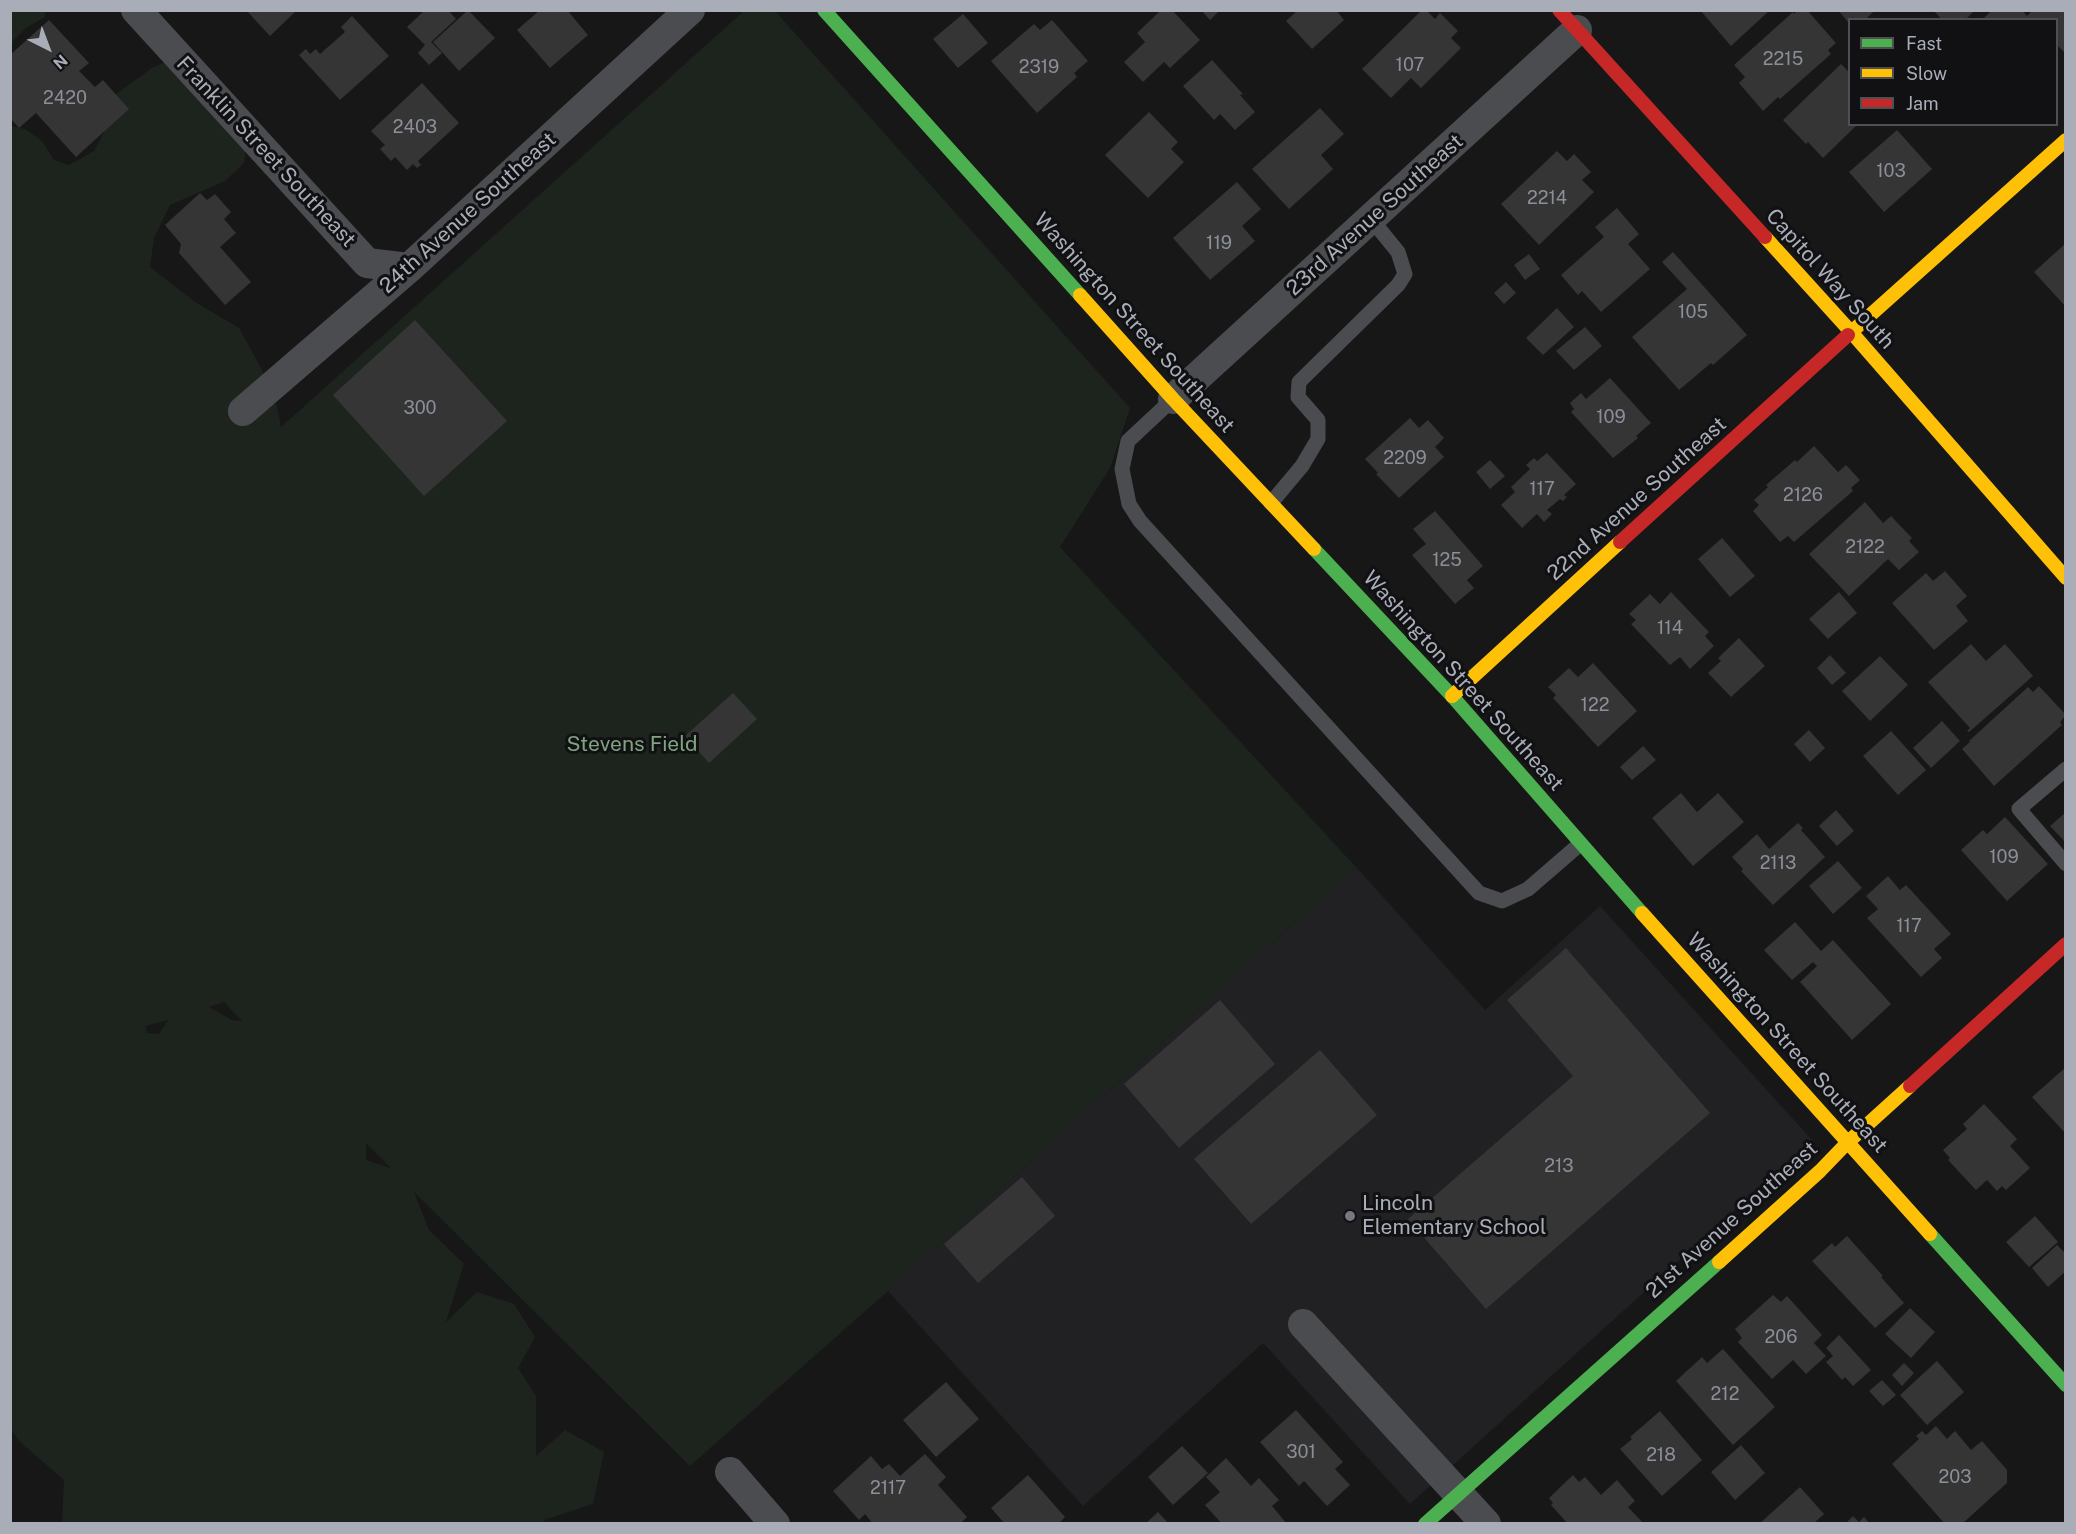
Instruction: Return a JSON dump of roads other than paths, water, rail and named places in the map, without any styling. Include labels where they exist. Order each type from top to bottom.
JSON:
[{"type":"street","name":"Franklin Street Southeast","points":[[136,10],[367,263],[409,268]]},
{"type":"street","name":"24th Avenue Southeast","points":[[243,411],[409,268],[690,10]]},
{"type":"street","name":"Washington Street Southeast","points":[[824,10],[1173,399],[1452,696],[1580,844],[2066,1385]]},
{"type":"street","name":"23rd Avenue Southeast","points":[[1173,399],[1371,219],[1568,20]]},
{"type":"street","name":"Capitol Way South","points":[[1568,20],[1852,333],[2066,578]]},
{"type":"street","name":"22nd Avenue Southeast","points":[[1452,696],[2066,140]]},
{"type":"street","name":"21st Avenue Southeast","points":[[1425,1524],[1820,1171],[1847,1143],[2066,944]]},
{"type":"street","points":[[1303,1324],[1486,1524]]},
{"type":"street","points":[[730,1472],[775,1524]]},
{"type":"lane","points":[[1271,503],[1302,466],[1318,439],[1318,420],[1298,397],[1299,382],[1398,285],[1405,274],[1398,252],[1371,219]]},
{"type":"lane","points":[[1173,399],[1128,441],[1122,469],[1129,504],[1140,521],[1471,885],[1479,893],[1502,901],[1528,889],[1580,844]]},
{"type":"lane","points":[[2066,769],[2019,809],[2066,864]]},
{"type":"place","name":"Lincoln Elementary School","points":[[1350,1216]]},
{"type":"park label","name":"Stevens Field","points":[[632,745]]}]
